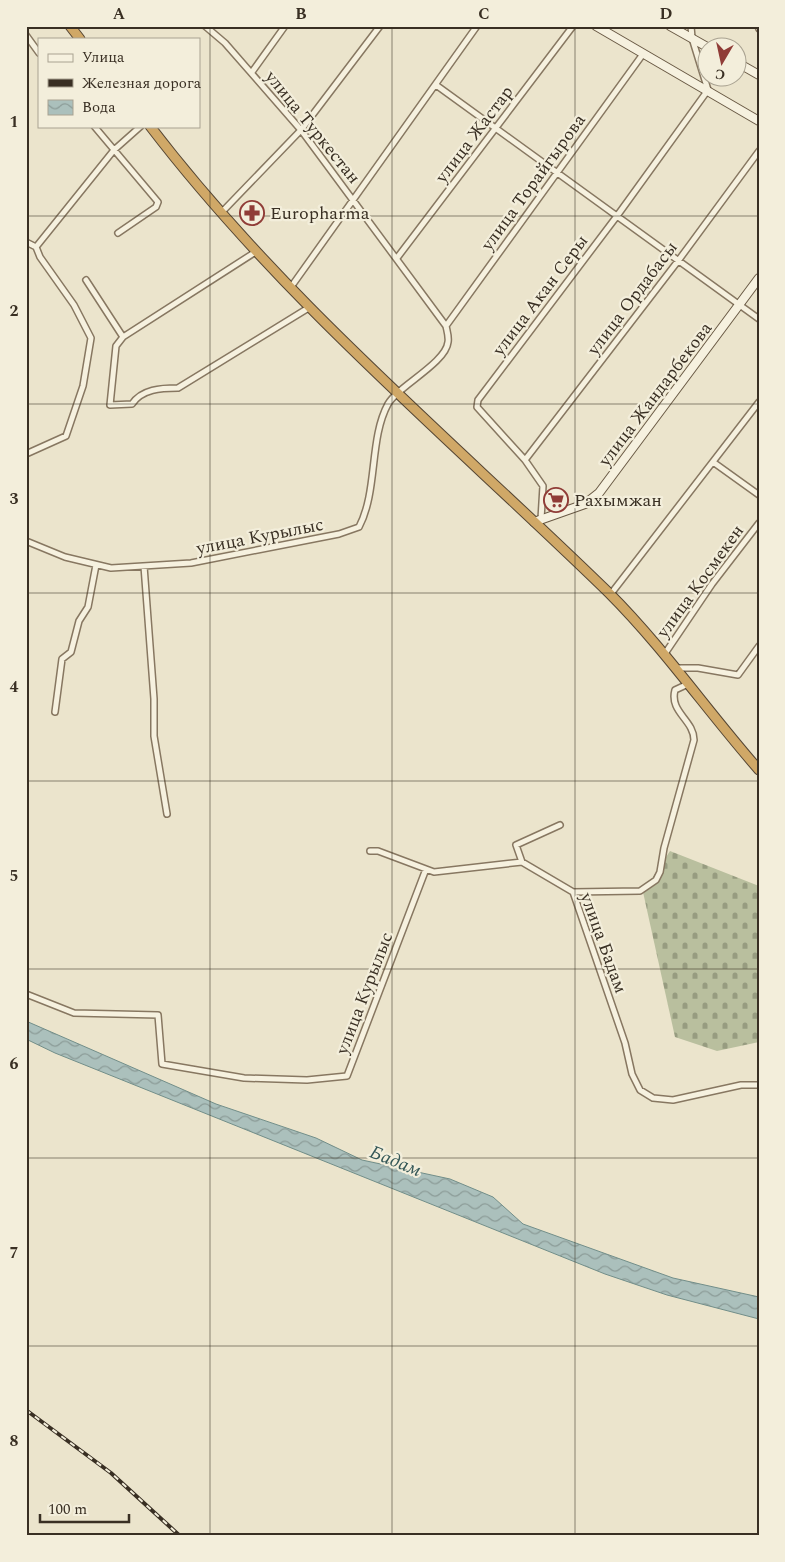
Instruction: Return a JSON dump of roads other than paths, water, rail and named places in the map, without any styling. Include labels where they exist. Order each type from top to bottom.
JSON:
[{"type":"highway","points":[[70,26],[79,38]]},
{"type":"highway","points":[[152,128],[186,173],[310,307],[399,393],[537,521],[610,595],[676,668],[758,766]]},
{"type":"street","name":"улица Туркестан","points":[[204,26],[226,43],[301,130],[354,199],[446,326]]},
{"type":"street","points":[[252,72],[285,26]]},
{"type":"street","points":[[222,212],[301,130],[380,26]]},
{"type":"street","points":[[291,287],[477,26]]},
{"type":"street","name":"улица Жастар","points":[[397,258],[573,26]]},
{"type":"street","points":[[596,26],[759,121]]},
{"type":"street","points":[[670,26],[698,42]]},
{"type":"street","points":[[691,26],[692,38],[708,90]]},
{"type":"street","points":[[27,38],[38,52]]},
{"type":"street","name":"улица Торайгырова","points":[[446,326],[643,54]]},
{"type":"street","points":[[748,69],[759,75]]},
{"type":"street","points":[[436,85],[759,319]]},
{"type":"street","name":"улица Акан Серы","points":[[537,521],[542,486],[524,460],[478,407],[478,400],[617,216],[708,90]]},
{"type":"street","points":[[96,128],[158,202],[156,207],[118,233]]},
{"type":"street","points":[[36,247],[114,150],[140,128]]},
{"type":"street","name":"улица Ордабасы","points":[[524,460],[678,261],[759,150]]},
{"type":"street","points":[[26,242],[36,247],[40,258],[74,305],[91,338],[83,386],[66,436],[26,454]]},
{"type":"street","points":[[258,251],[123,337],[116,346],[110,405],[132,404],[136,398],[158,388],[178,388],[310,307]]},
{"type":"street","name":"улица Жандарбекова","points":[[537,521],[584,504],[599,493],[759,278]]},
{"type":"street","points":[[86,280],[123,337]]},
{"type":"street","points":[[399,393],[441,355],[448,343],[446,326]]},
{"type":"street","name":"улица Курылыс","points":[[26,541],[65,557],[111,568],[191,563],[339,534],[359,527],[366,515],[384,412],[389,402],[399,393]]},
{"type":"street","points":[[610,595],[759,402]]},
{"type":"street","points":[[713,462],[759,495]]},
{"type":"street","name":"улица Космекен","points":[[664,655],[712,584],[759,523]]},
{"type":"street","points":[[55,712],[62,659],[71,652],[79,621],[88,607],[96,564]]},
{"type":"street","points":[[144,566],[154,699],[154,736],[168,814]]},
{"type":"street","points":[[676,668],[698,668],[738,675],[759,646]]},
{"type":"street","points":[[573,892],[640,891],[656,880],[660,872],[664,848],[694,740],[694,732],[674,705],[673,696],[675,690],[680,685],[688,684]]},
{"type":"street","points":[[370,851],[378,851],[434,872],[522,862],[516,845],[560,825]]},
{"type":"street","name":"улица Бадам","points":[[522,862],[573,892],[625,1043],[632,1074],[640,1090],[653,1098],[673,1100],[742,1085],[759,1085]]},
{"type":"street","name":"улица Курылыс","points":[[26,994],[74,1013],[158,1015],[162,1064],[244,1078],[307,1080],[347,1076],[426,869]]},
{"type":"water","points":[[26,1021],[216,1104],[316,1138],[362,1160],[450,1179],[493,1197],[523,1224],[673,1278],[759,1297],[759,1319],[667,1295],[605,1274],[55,1053],[26,1039]]},
{"type":"railway","points":[[26,1410],[111,1473],[180,1536]]},
{"type":"place","name":"Europharma","points":[[252,213]]},
{"type":"place","name":"Рахымжан","points":[[556,500]]},
{"type":"water label","name":"Бадам","points":[[396,1160]]}]
